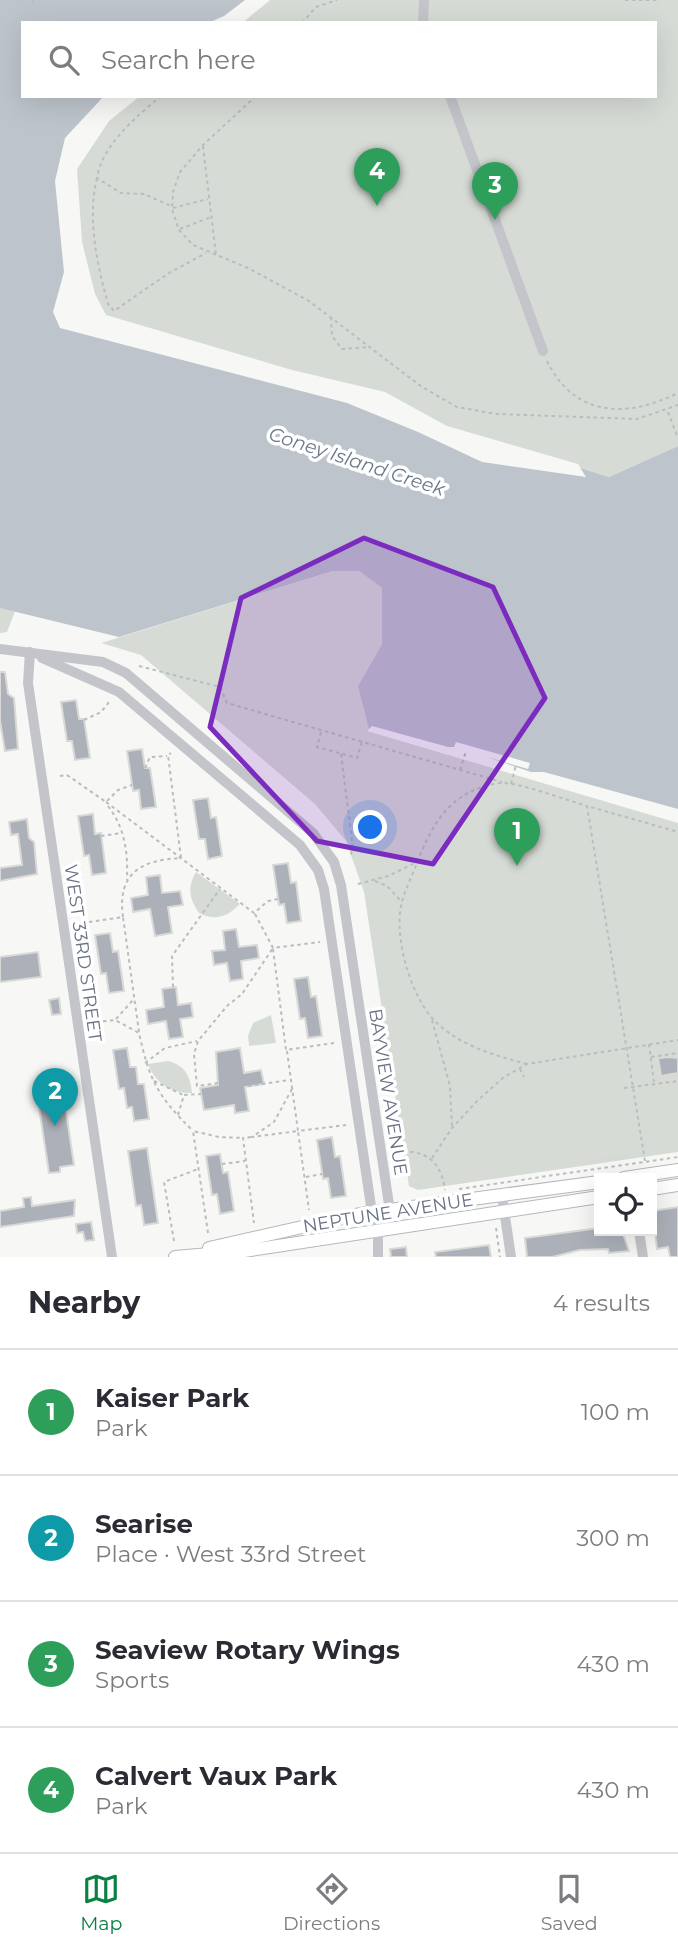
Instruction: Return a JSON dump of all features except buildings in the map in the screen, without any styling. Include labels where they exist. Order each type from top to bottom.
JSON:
[{"type":"main road","points":[[657,1173],[678,1170]]},
{"type":"main road","name":"NEPTUNE AVENUE","points":[[243,1249],[372,1213],[594,1183]]},
{"type":"main road","points":[[657,1188],[678,1185]]},
{"type":"main road","name":"NEPTUNE AVENUE","points":[[177,1257],[594,1198]]},
{"type":"street","points":[[423,21],[424,0]]},
{"type":"street","points":[[451,98],[543,351]]},
{"type":"street","name":"BAYVIEW AVENUE","points":[[0,649],[103,662],[127,673],[313,833],[334,862],[341,885],[390,1211]]},
{"type":"street","name":"BAYVIEW AVENUE","points":[[30,652],[119,692],[300,845],[318,870],[324,889],[372,1213],[378,1229]]},
{"type":"street","name":"WEST 33RD STREET","points":[[30,652],[28,683],[111,1257]]},
{"type":"street","points":[[502,1196],[511,1257]]},
{"type":"street","points":[[377,1257],[378,1229],[390,1211]]},
{"type":"street","points":[[640,1236],[643,1257]]},
{"type":"path","points":[[33,0],[33,5]]},
{"type":"path","points":[[305,21],[316,7],[337,0]]},
{"type":"path","points":[[625,0],[659,0]]},
{"type":"path","points":[[159,98],[105,152],[97,178],[93,221],[95,245],[108,304],[114,311],[169,272],[206,253]]},
{"type":"path","points":[[255,98],[203,145],[180,172],[173,192],[172,208],[179,230],[193,246],[247,268],[331,316],[439,399],[472,411],[625,419],[668,411],[678,405]]},
{"type":"path","points":[[203,145],[217,257]]},
{"type":"path","points":[[97,178],[121,193],[144,194],[172,208],[209,199]]},
{"type":"path","points":[[179,230],[212,217]]},
{"type":"path","points":[[331,316],[332,336],[342,349],[371,347]]},
{"type":"path","points":[[543,351],[565,387],[592,407],[645,407],[678,393]]},
{"type":"path","points":[[668,411],[678,438]]},
{"type":"path","points":[[139,666],[219,687],[227,703],[678,832]]},
{"type":"path","points":[[84,720],[101,712],[109,702]]},
{"type":"path","points":[[321,731],[317,747],[357,758],[362,743]]},
{"type":"path","points":[[460,770],[466,751]]},
{"type":"path","points":[[145,768],[150,757],[170,754],[181,858]]},
{"type":"path","points":[[341,754],[353,848],[350,857]]},
{"type":"path","points":[[511,784],[516,765]]},
{"type":"path","points":[[60,776],[67,775],[106,802],[254,913],[273,947],[309,1210]]},
{"type":"path","points":[[453,1128],[448,1074],[432,1017],[416,993],[401,946],[401,902],[429,832],[447,807],[476,790],[503,782]]},
{"type":"path","points":[[106,802],[118,790],[132,785]]},
{"type":"path","points":[[106,802],[123,833],[127,881]]},
{"type":"path","points":[[587,806],[645,1161]]},
{"type":"path","points":[[101,836],[123,833]]},
{"type":"path","points":[[181,858],[160,859],[143,865],[127,881],[120,897],[139,1033],[151,1079],[177,1115],[193,1131],[219,1137],[243,1138],[346,1125]]},
{"type":"path","points":[[358,884],[374,881],[418,861]]},
{"type":"path","points":[[374,881],[387,886],[401,902]]},
{"type":"path","points":[[173,987],[172,956],[221,888]]},
{"type":"path","points":[[254,913],[268,901],[278,899]]},
{"type":"path","points":[[82,923],[122,917]]},
{"type":"path","points":[[273,947],[320,942]]},
{"type":"path","points":[[218,1083],[197,1086],[194,1054],[198,1041],[227,1006],[243,994],[273,947]]},
{"type":"path","points":[[115,1020],[134,998]]},
{"type":"path","points":[[432,1017],[472,1047],[527,1063],[678,1040]]},
{"type":"path","points":[[96,1022],[115,1020],[139,1033]]},
{"type":"path","points":[[145,1063],[165,1048],[198,1041]]},
{"type":"path","points":[[286,1050],[334,1043]]},
{"type":"path","points":[[649,1044],[654,1084]]},
{"type":"path","points":[[651,1057],[678,1053]]},
{"type":"path","points":[[432,1158],[453,1128],[504,1077],[527,1063]]},
{"type":"path","points":[[520,1068],[524,1076]]},
{"type":"path","points":[[151,1079],[184,1096],[201,1094]]},
{"type":"path","points":[[248,1086],[291,1080]]},
{"type":"path","points":[[624,1088],[678,1081]]},
{"type":"path","points":[[252,1137],[274,1122],[292,1089]]},
{"type":"path","points":[[177,1115],[184,1096]]},
{"type":"path","points":[[193,1131],[208,1233]]},
{"type":"path","points":[[243,1138],[254,1223]]},
{"type":"path","points":[[396,1152],[409,1151],[432,1158],[443,1174],[445,1191]]},
{"type":"path","points":[[458,1189],[678,1157]]},
{"type":"path","points":[[222,1164],[246,1160]]},
{"type":"path","points":[[174,1241],[164,1182],[198,1169]]},
{"type":"path","points":[[304,1177],[322,1174]]},
{"type":"path","points":[[496,1228],[500,1257]]},
{"type":"highlighted area","points":[[364,538],[493,587],[545,698],[433,864],[317,841],[210,727],[241,598]]},
{"type":"shaded area","points":[[267,0],[678,0],[678,446],[609,477],[447,426],[385,392],[292,373],[104,318],[92,296],[78,243],[73,168],[106,118],[133,98],[657,98],[657,21],[239,21]]},
{"type":"shaded area","points":[[333,571],[359,571],[382,588],[382,644],[358,686],[678,820],[678,1152],[418,1190],[409,1186],[364,892],[346,841],[315,804],[141,655],[101,643]]},
{"type":"shaded area","points":[[0,608],[15,611],[7,632],[0,633]]},
{"type":"shaded area","points":[[196,872],[240,904],[221,916],[211,917],[199,913],[190,893]]},
{"type":"shaded area","points":[[271,1015],[276,1043],[249,1046],[248,1036],[253,1023]]},
{"type":"shaded area","points":[[168,1061],[186,1072],[192,1093],[178,1092],[165,1086],[155,1077],[148,1064]]},
{"type":"water","name":"Coney Island Creek","points":[[0,0],[267,0],[239,21],[21,21],[21,98],[133,98],[106,118],[73,168],[78,243],[92,296],[104,318],[292,373],[385,392],[447,426],[609,477],[678,446],[678,820],[369,729],[358,686],[382,644],[382,588],[359,571],[333,571],[119,637],[0,608]]},
{"type":"pier","points":[[245,0],[270,0],[244,21],[213,21]]},
{"type":"pier","points":[[102,98],[138,98],[109,121],[77,169],[82,242],[95,294],[106,315],[292,370],[385,392],[447,426],[578,464],[586,477],[482,462],[347,403],[60,328],[53,312],[64,272],[55,181],[65,138]]},
{"type":"pier","points":[[372,726],[448,747],[454,747],[456,742],[530,763],[528,769],[487,757],[531,772],[544,772],[678,809],[678,823],[367,731]]},
{"type":"place","name":"Calvert Vaux Park","points":[[377,206]]},
{"type":"place","name":"Seaview Rotary Wings","points":[[495,220]]},
{"type":"place","name":"Kaiser Park","points":[[517,866]]},
{"type":"place","name":"Searise","points":[[55,1126]]}]
